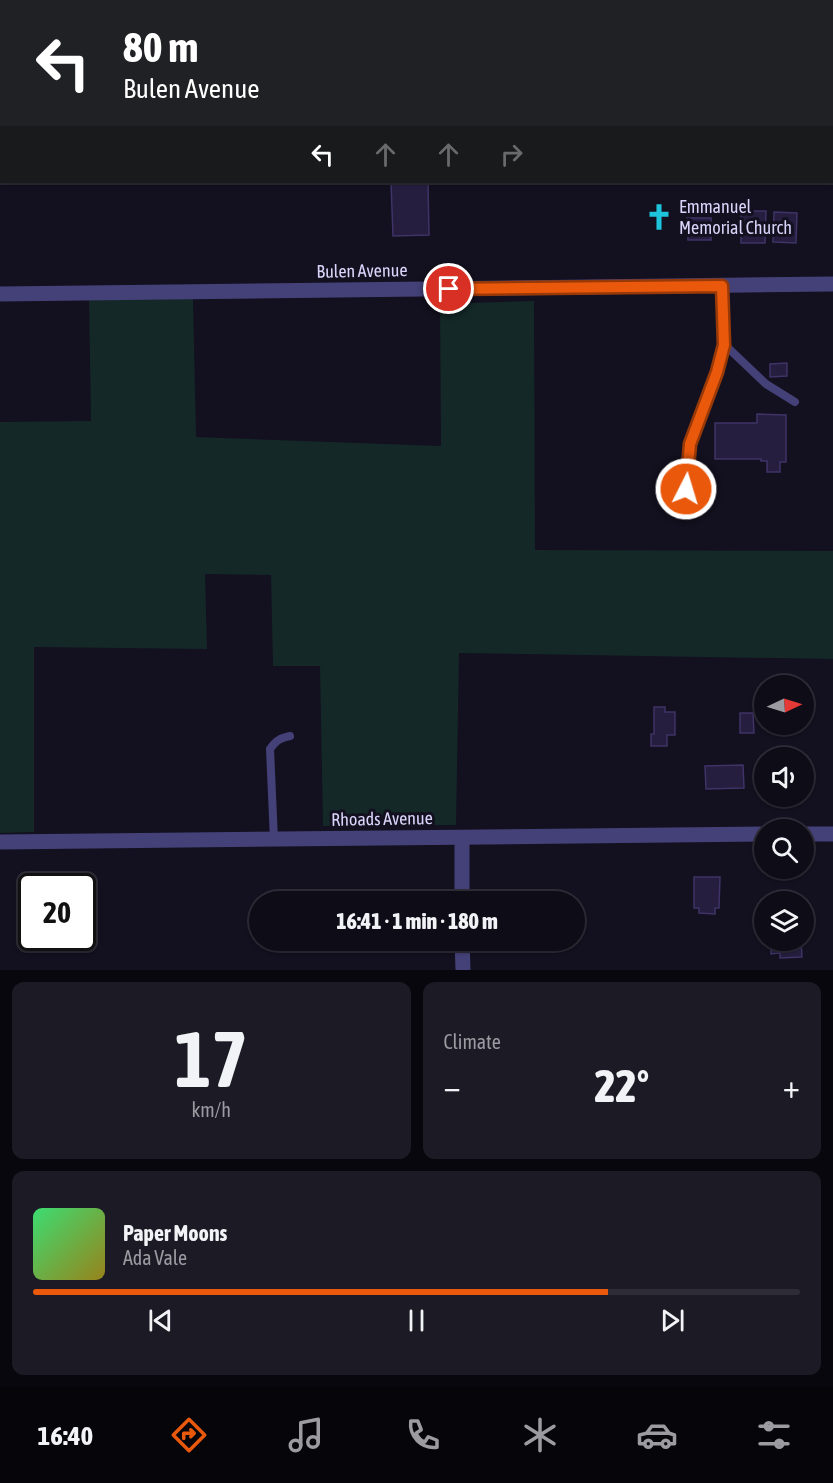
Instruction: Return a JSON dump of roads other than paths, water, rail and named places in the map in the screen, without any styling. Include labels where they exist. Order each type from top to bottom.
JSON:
[{"type":"street","name":"Bulen Avenue","points":[[0,294],[833,284]]},
{"type":"street","name":"Rhoads Avenue","points":[[0,842],[754,834]]},
{"type":"street","points":[[814,834],[833,834]]},
{"type":"street","points":[[462,838],[462,891]]},
{"type":"street","points":[[462,951],[463,970]]},
{"type":"lane","points":[[686,489],[690,444],[713,383],[724,345],[722,286]]},
{"type":"lane","points":[[724,345],[766,384],[795,402]]},
{"type":"lane","points":[[274,840],[270,749],[280,738],[290,736]]},
{"type":"place","name":"Emmanuel Memorial Church","points":[[659,217]]}]
